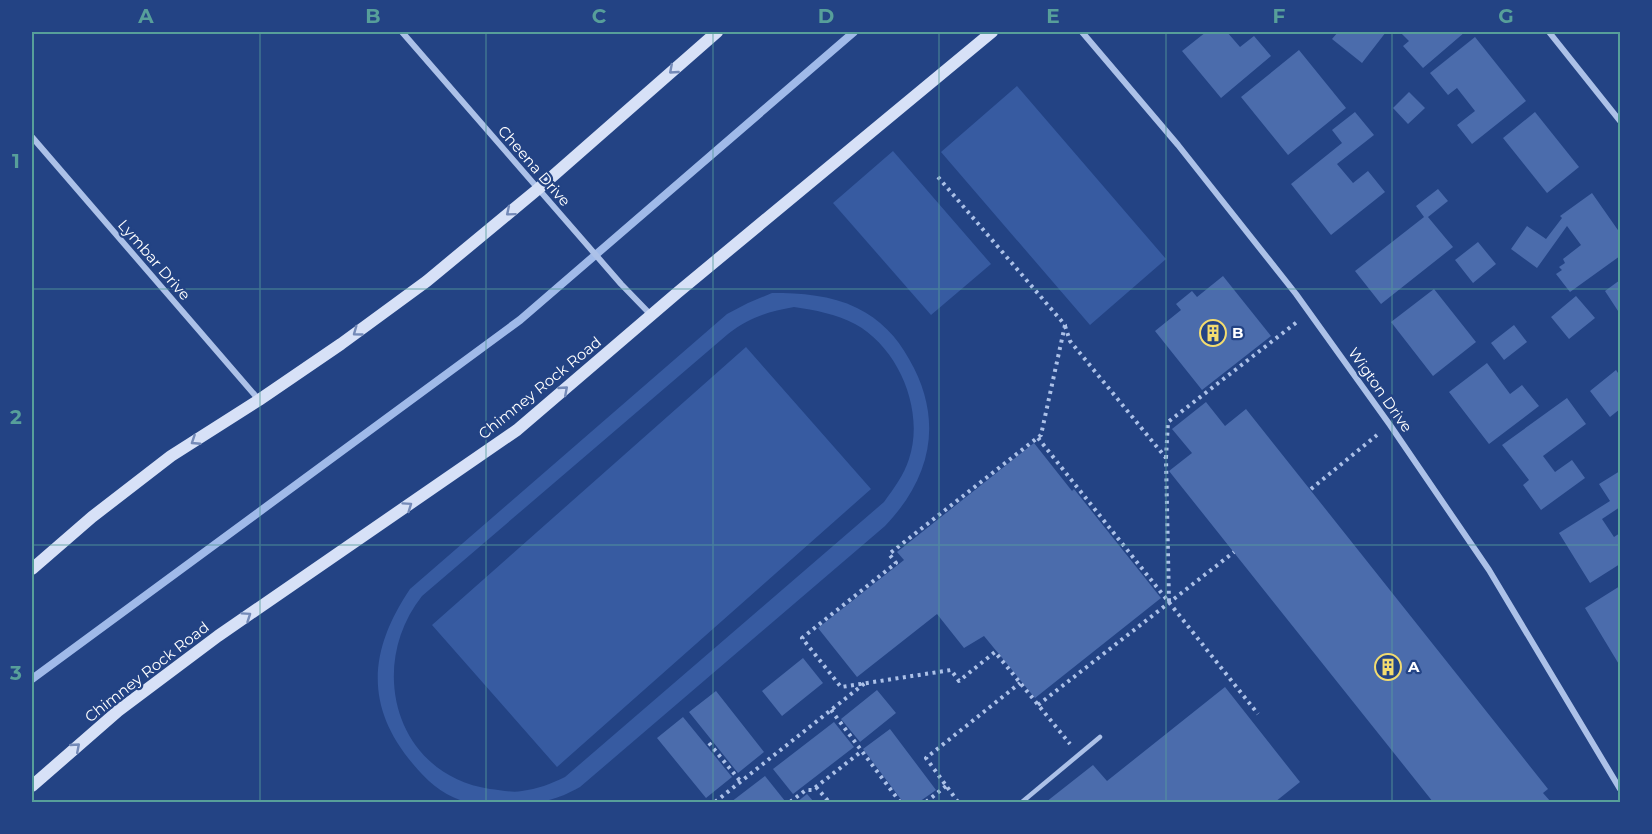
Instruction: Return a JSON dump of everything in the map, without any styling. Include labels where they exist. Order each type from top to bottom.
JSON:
[{"type":"main road","points":[[32,569],[92,517],[171,456],[341,344],[427,281],[538,189],[717,32]]},
{"type":"main road","name":"Chimney Rock Road","points":[[32,786],[118,711],[218,636],[517,430],[651,315],[992,32]]},
{"type":"street","name":"Cheena Drive","points":[[402,32],[621,284],[651,315]]},
{"type":"street","name":"Wigton Drive","points":[[1082,32],[1178,145],[1309,313],[1390,425],[1488,570],[1620,789]]},
{"type":"street","points":[[1549,32],[1620,121]]},
{"type":"street","name":"Lymbar Drive","points":[[32,137],[259,400]]},
{"type":"lane","points":[[1022,802],[1100,737]]},
{"type":"path","points":[[938,177],[1065,325],[1070,341],[1166,459]]},
{"type":"path","points":[[1169,603],[1166,459],[1168,422],[1309,313]]},
{"type":"path","points":[[1065,325],[1041,435],[889,554],[896,563],[802,638],[841,687],[951,670],[959,681],[995,652],[1070,745]]},
{"type":"path","points":[[1311,489],[1390,425]]},
{"type":"path","points":[[1038,438],[1258,714]]},
{"type":"path","points":[[1038,705],[1234,552]]},
{"type":"path","points":[[715,802],[865,683]]},
{"type":"path","points":[[958,802],[926,758],[1020,683]]},
{"type":"path","points":[[831,710],[900,802]]},
{"type":"path","points":[[709,743],[741,782]]},
{"type":"path","points":[[790,802],[806,790],[812,790],[862,751]]},
{"type":"path","points":[[926,802],[946,786]]},
{"type":"path","points":[[816,787],[829,802]]},
{"type":"path","points":[[932,798],[935,802]]},
{"type":"shaded area","points":[[1017,86],[1166,259],[1090,325],[941,152]]},
{"type":"shaded area","points":[[893,151],[991,264],[931,315],[833,203]]},
{"type":"shaded area","points":[[772,293],[805,294],[826,298],[865,312],[893,336],[909,359],[920,381],[927,404],[928,447],[914,488],[885,526],[580,787],[560,797],[536,802],[471,802],[447,794],[423,775],[397,742],[386,721],[380,699],[378,678],[380,656],[386,634],[410,589],[727,314]],"holes":[[[794,307],[825,313],[855,324],[884,348],[904,382],[911,402],[914,421],[913,440],[904,470],[884,502],[565,777],[533,789],[518,792],[506,791],[458,780],[432,763],[412,741],[400,714],[394,685],[396,654],[405,624],[422,596],[728,334],[759,316]]]},
{"type":"shaded area","points":[[746,347],[871,489],[557,767],[432,625]]},
{"type":"building","points":[[1206,32],[1227,32],[1240,47],[1254,36],[1271,56],[1221,98],[1182,51]]},
{"type":"building","points":[[1338,32],[1386,32],[1362,63],[1332,39]]},
{"type":"building","points":[[1400,32],[1465,32],[1423,68],[1403,46],[1409,41]]},
{"type":"building","points":[[1475,37],[1526,101],[1472,144],[1457,125],[1475,111],[1457,88],[1448,95],[1430,73]]},
{"type":"building","points":[[1299,50],[1346,108],[1288,155],[1241,97]]},
{"type":"building","points":[[1409,92],[1425,108],[1408,124],[1393,108]]},
{"type":"building","points":[[1355,112],[1374,135],[1337,164],[1353,183],[1368,171],[1385,192],[1331,235],[1291,184],[1342,143],[1332,130]]},
{"type":"building","points":[[1535,112],[1579,167],[1547,193],[1503,138]]},
{"type":"building","points":[[1438,189],[1448,201],[1428,217],[1453,247],[1381,304],[1355,271],[1424,217],[1416,206]]},
{"type":"building","points":[[1592,193],[1620,233],[1620,256],[1570,292],[1556,274],[1562,270],[1559,267],[1565,263],[1563,259],[1581,245],[1567,226],[1537,268],[1511,249],[1527,226],[1546,239],[1562,218],[1560,216]]},
{"type":"building","points":[[1478,242],[1496,264],[1473,283],[1455,260]]},
{"type":"building","name":"B","points":[[1223,276],[1271,336],[1202,390],[1155,331],[1181,310],[1176,304],[1192,291],[1197,297]]},
{"type":"building","points":[[1620,280],[1620,314],[1605,291]]},
{"type":"building","points":[[1434,289],[1476,342],[1433,376],[1391,322]]},
{"type":"building","points":[[1576,296],[1595,318],[1569,339],[1551,317]]},
{"type":"building","points":[[1514,325],[1527,342],[1504,360],[1491,343]]},
{"type":"building","points":[[1487,363],[1510,394],[1522,385],[1539,406],[1489,444],[1449,392]]},
{"type":"building","points":[[1616,370],[1620,376],[1620,409],[1610,417],[1590,391]]},
{"type":"building","points":[[1567,398],[1586,424],[1543,456],[1555,472],[1572,460],[1585,478],[1541,510],[1523,485],[1529,480],[1502,445]]},
{"type":"building","name":"A","points":[[1206,402],[1225,426],[1246,409],[1548,789],[1543,793],[1551,802],[1433,802],[1169,471],[1192,453],[1172,429]]},
{"type":"building","points":[[1034,443],[1161,598],[1035,698],[984,636],[964,648],[937,614],[857,677],[818,628],[904,560],[897,552]]},
{"type":"building","points":[[1620,471],[1620,507],[1602,519],[1614,537],[1620,533],[1620,564],[1590,583],[1559,533],[1610,501],[1599,484]]},
{"type":"building","points":[[1620,586],[1620,666],[1585,608]]},
{"type":"building","points":[[803,658],[823,683],[782,716],[762,691]]},
{"type":"building","points":[[1225,687],[1300,782],[1275,802],[1046,802],[1093,765],[1107,781]]},
{"type":"building","points":[[877,690],[896,713],[860,742],[841,719]]},
{"type":"building","points":[[716,691],[764,752],[738,773],[689,712]]},
{"type":"building","points":[[683,717],[732,777],[706,798],[657,738]]},
{"type":"building","points":[[834,722],[854,747],[793,794],[773,769]]},
{"type":"building","points":[[890,729],[936,790],[919,802],[903,802],[863,749]]},
{"type":"building","points":[[765,776],[785,801],[731,802]]},
{"type":"building","points":[[807,794],[814,802],[797,802]]},
{"type":"waterway","points":[[32,679],[520,320],[854,32]]},
{"type":"place","name":"B","points":[[1213,333]]},
{"type":"place","name":"A","points":[[1388,667]]}]
